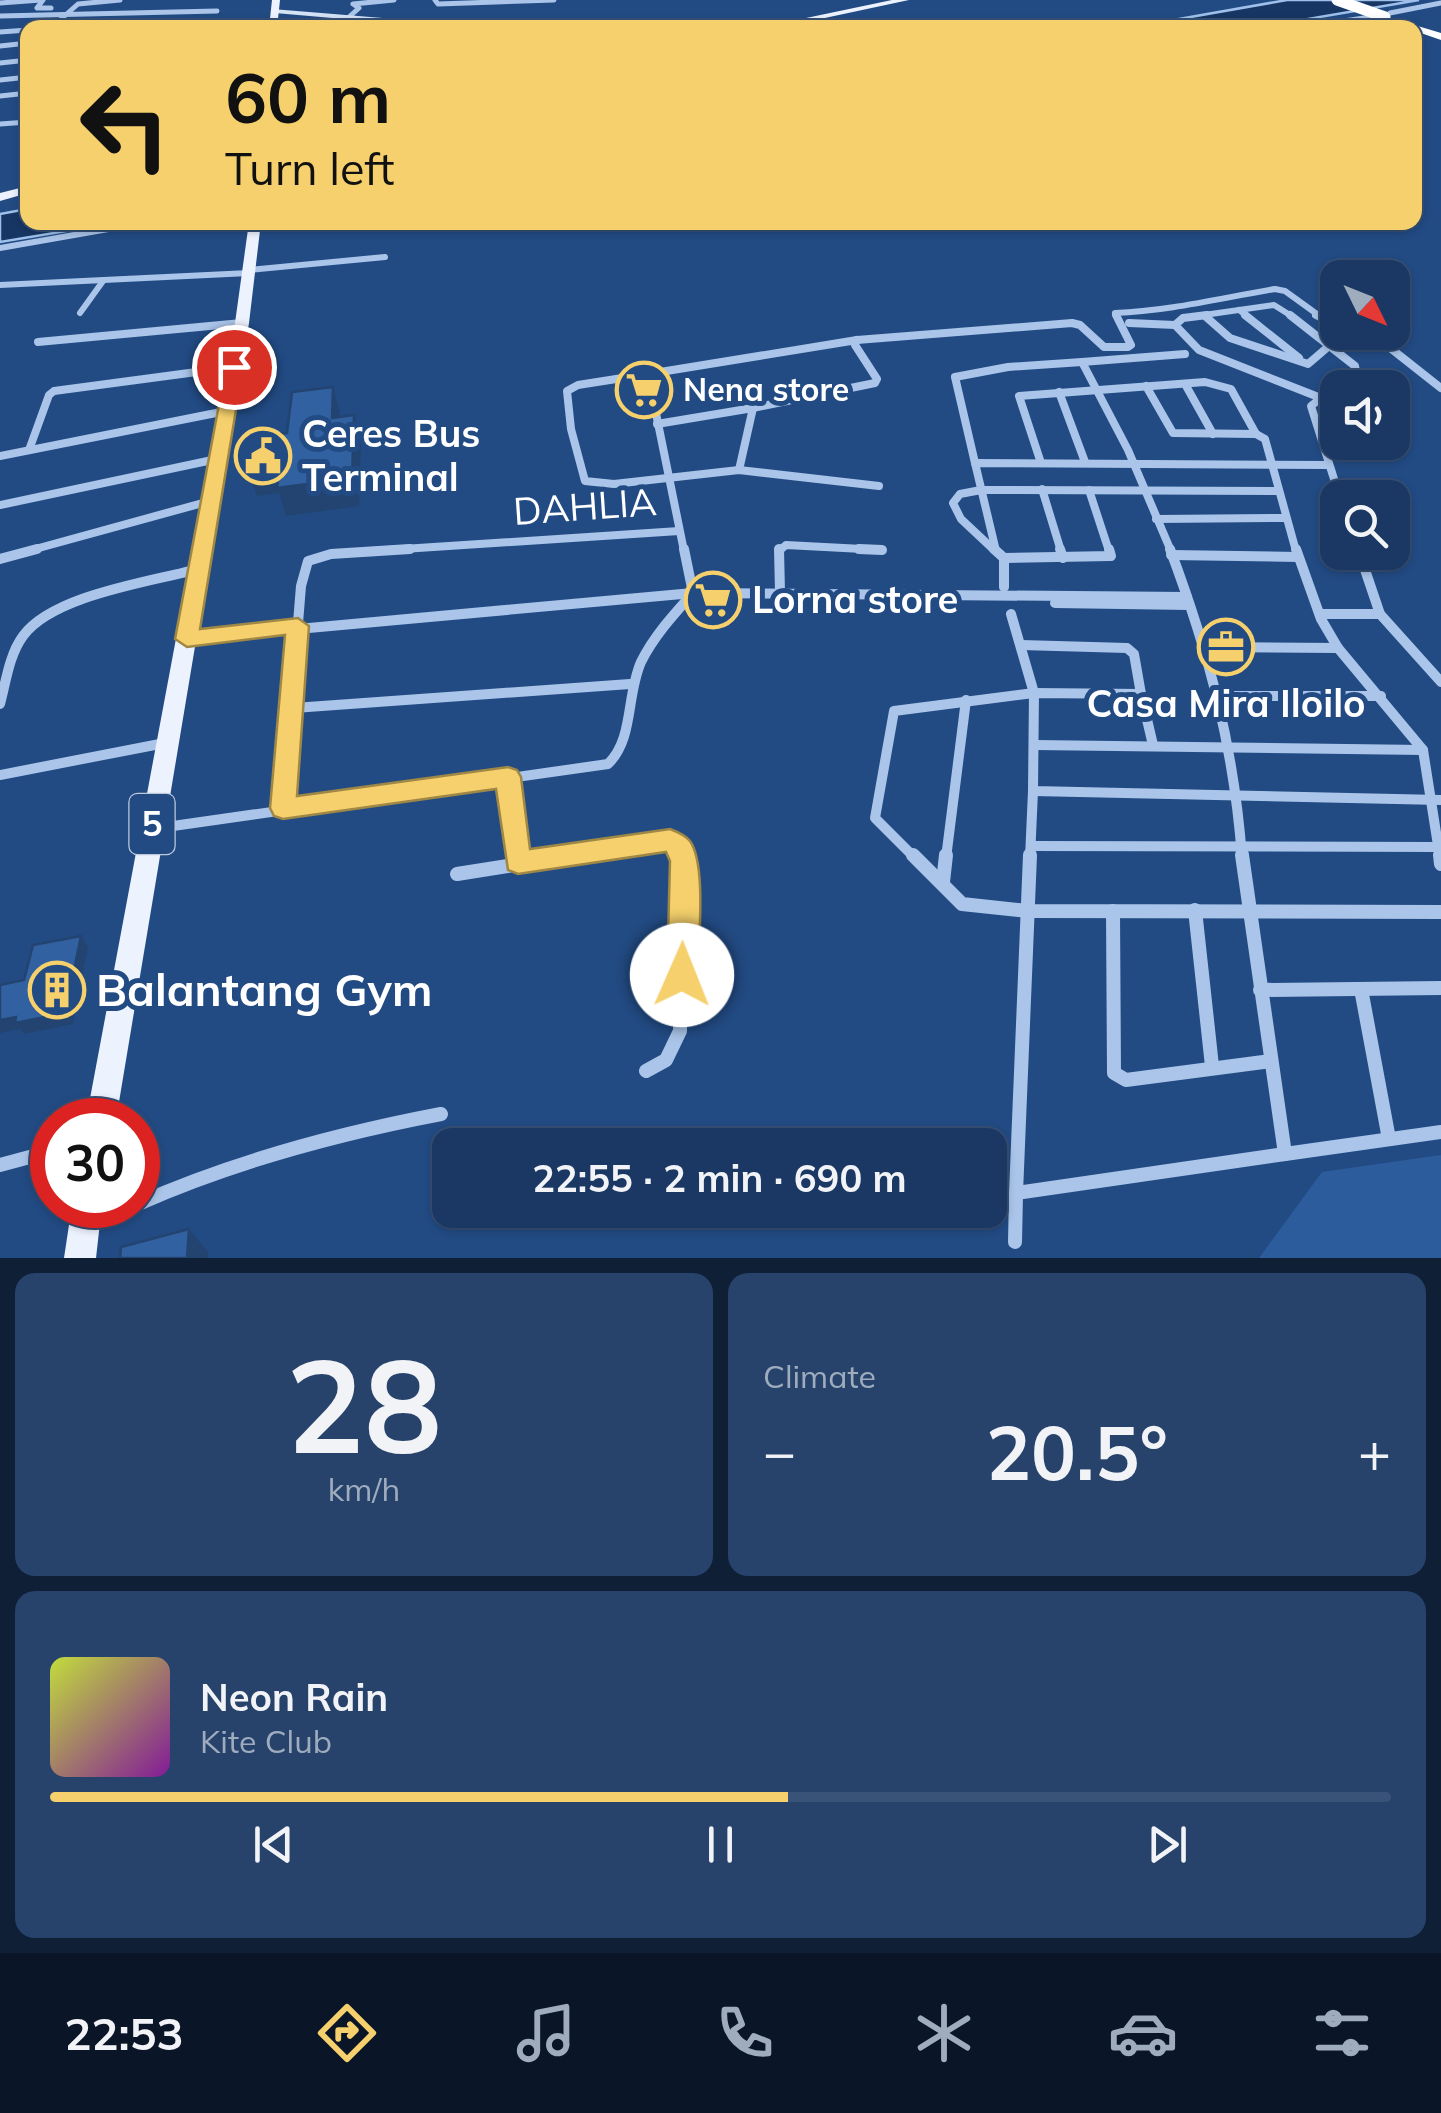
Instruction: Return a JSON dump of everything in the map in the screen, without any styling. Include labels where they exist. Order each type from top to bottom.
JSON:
[{"type":"highway","points":[[1337,0],[1401,20]]},
{"type":"main road","points":[[803,20],[904,0]]},
{"type":"main road","name":"5","points":[[105,1098],[242,323],[255,230]]},
{"type":"main road","points":[[80,1258],[84,1228]]},
{"type":"street","points":[[0,3],[42,0]]},
{"type":"street","points":[[42,0],[37,8],[120,0]]},
{"type":"street","points":[[216,20],[219,0]]},
{"type":"street","points":[[365,5],[394,0]]},
{"type":"street","points":[[437,2],[554,0]]},
{"type":"street","points":[[1388,15],[1441,3]]},
{"type":"street","points":[[59,20],[74,7]]},
{"type":"street","points":[[2,18],[217,11]]},
{"type":"street","points":[[122,20],[126,13]]},
{"type":"street","points":[[140,20],[144,13]]},
{"type":"street","points":[[115,20],[118,14]]},
{"type":"street","points":[[249,20],[274,15],[338,20]]},
{"type":"street","points":[[1346,20],[1371,16]]},
{"type":"street","points":[[0,248],[102,230]]},
{"type":"street","points":[[0,285],[184,280],[386,256]]},
{"type":"street","points":[[80,313],[104,280]]},
{"type":"street","points":[[880,486],[740,470],[614,484],[586,481],[566,396],[571,387],[858,340],[1072,323],[1080,324],[1104,347],[1128,347],[1131,344],[1114,313],[1166,312],[1195,302],[1276,288],[1320,315]]},
{"type":"street","points":[[1129,324],[1175,325],[1183,318],[1274,305],[1320,339]]},
{"type":"street","points":[[1239,310],[1308,364]]},
{"type":"street","points":[[1205,316],[1230,338],[1308,364]]},
{"type":"street","points":[[38,342],[242,323]]},
{"type":"street","points":[[1175,325],[1200,350],[1320,398]]},
{"type":"street","points":[[656,424],[872,386],[877,380],[854,345],[858,340]]},
{"type":"street","points":[[1308,364],[1324,350]]},
{"type":"street","points":[[1334,350],[1357,370]]},
{"type":"street","points":[[1393,350],[1441,388]]},
{"type":"street","points":[[994,550],[956,377],[1008,367],[1184,354]]},
{"type":"street","points":[[1082,362],[1133,463],[1171,555],[1218,696],[1231,749],[1247,910],[1285,1154]]},
{"type":"street","points":[[29,450],[54,390],[234,367]]},
{"type":"street","points":[[648,374],[693,593]]},
{"type":"street","points":[[1040,463],[1018,399],[1024,394],[1206,382],[1231,389],[1256,434]]},
{"type":"street","points":[[1184,384],[1212,434]]},
{"type":"street","points":[[1146,386],[1173,433],[1256,434],[1266,439],[1298,557],[1320,614],[1338,648],[1423,750],[1436,799],[1441,864]]},
{"type":"street","points":[[1059,392],[1085,462]]},
{"type":"street","points":[[1320,400],[1311,406],[1320,436]]},
{"type":"street","points":[[740,470],[753,408]]},
{"type":"street","points":[[0,456],[226,411]]},
{"type":"street","points":[[0,505],[217,458]]},
{"type":"street","points":[[1327,460],[1334,480]]},
{"type":"street","points":[[975,463],[1329,465]]},
{"type":"street","points":[[1089,490],[1111,556],[1004,558],[961,519],[953,503],[960,494],[981,490],[1042,489],[1144,491],[1278,490]]},
{"type":"street","points":[[1042,489],[1063,558]]},
{"type":"street","points":[[0,558],[210,502]]},
{"type":"street","points":[[1156,519],[1286,518]]},
{"type":"street","name":"DAHLIA","points":[[298,626],[305,566],[314,557],[680,531]]},
{"type":"street","points":[[780,592],[779,548],[786,545],[882,550]]},
{"type":"street","points":[[1171,555],[1298,557]]},
{"type":"street","points":[[1002,593],[1004,558]]},
{"type":"street","points":[[0,704],[18,648],[34,623],[66,607],[199,569]]},
{"type":"street","points":[[1365,570],[1380,614],[1441,682]]},
{"type":"street","points":[[151,829],[608,764],[623,750],[630,684],[652,640],[693,593]]},
{"type":"street","points":[[187,639],[693,593],[1002,593],[1020,599],[1188,601]]},
{"type":"street","points":[[1011,614],[1034,693],[1014,1242]]},
{"type":"street","points":[[1320,614],[1380,614]]},
{"type":"street","points":[[283,808],[298,626]]},
{"type":"street","points":[[1021,645],[1126,648],[1134,654],[1153,744]]},
{"type":"street","points":[[1202,647],[1338,648]]},
{"type":"street","points":[[294,708],[630,684]]},
{"type":"street","points":[[1141,694],[1034,693],[894,710],[874,816],[966,905],[1028,911],[1441,912]]},
{"type":"street","points":[[1218,696],[1380,696]]},
{"type":"street","points":[[943,882],[966,700]]},
{"type":"street","points":[[0,775],[166,743]]},
{"type":"street","points":[[1034,745],[1423,750]]},
{"type":"street","points":[[508,777],[518,862]]},
{"type":"street","points":[[1033,791],[1436,799]]},
{"type":"street","points":[[457,874],[670,840],[679,847],[684,861],[680,1031],[666,1060],[646,1070]]},
{"type":"street","points":[[1031,846],[1438,847]]},
{"type":"street","points":[[1195,910],[1212,1066]]},
{"type":"street","points":[[1113,911],[1114,1073],[1126,1080],[1271,1061]]},
{"type":"street","points":[[1260,990],[1441,988]]},
{"type":"street","points":[[1361,989],[1389,1139]]},
{"type":"street","points":[[160,1194],[192,1180],[340,1133],[441,1114]]},
{"type":"street","points":[[1016,1193],[1441,1132]]},
{"type":"street","points":[[0,1165],[30,1157]]},
{"type":"shaded area","points":[[1287,0],[1419,0],[1302,20],[1173,20]]},
{"type":"shaded area","points":[[20,210],[20,230],[72,230],[0,242],[0,214]]},
{"type":"shaded area","points":[[1441,1155],[1441,1258],[1259,1258],[1322,1172]]},
{"type":"building","points":[[333,387],[332,418],[354,415],[352,478],[277,488],[280,464],[247,468],[251,437],[287,433],[292,392]]},
{"type":"building","points":[[81,936],[65,1013],[15,1023],[16,1017],[0,1020],[0,985],[24,980],[33,945]]},
{"type":"building","points":[[189,1229],[187,1258],[120,1258],[121,1247]]},
{"type":"place","name":"Nena store","points":[[644,390]]},
{"type":"place","name":"Ceres Bus Terminal","points":[[263,456]]},
{"type":"place","name":"Lorna store","points":[[713,600]]},
{"type":"place","name":"Casa Mira Iloilo","points":[[1226,647]]},
{"type":"place","name":"Balantang Gym","points":[[57,990]]},
{"type":"route","points":[[234,367],[187,639],[298,626],[283,808],[508,777],[518,862],[670,840],[679,847],[684,861],[682,975]]}]
